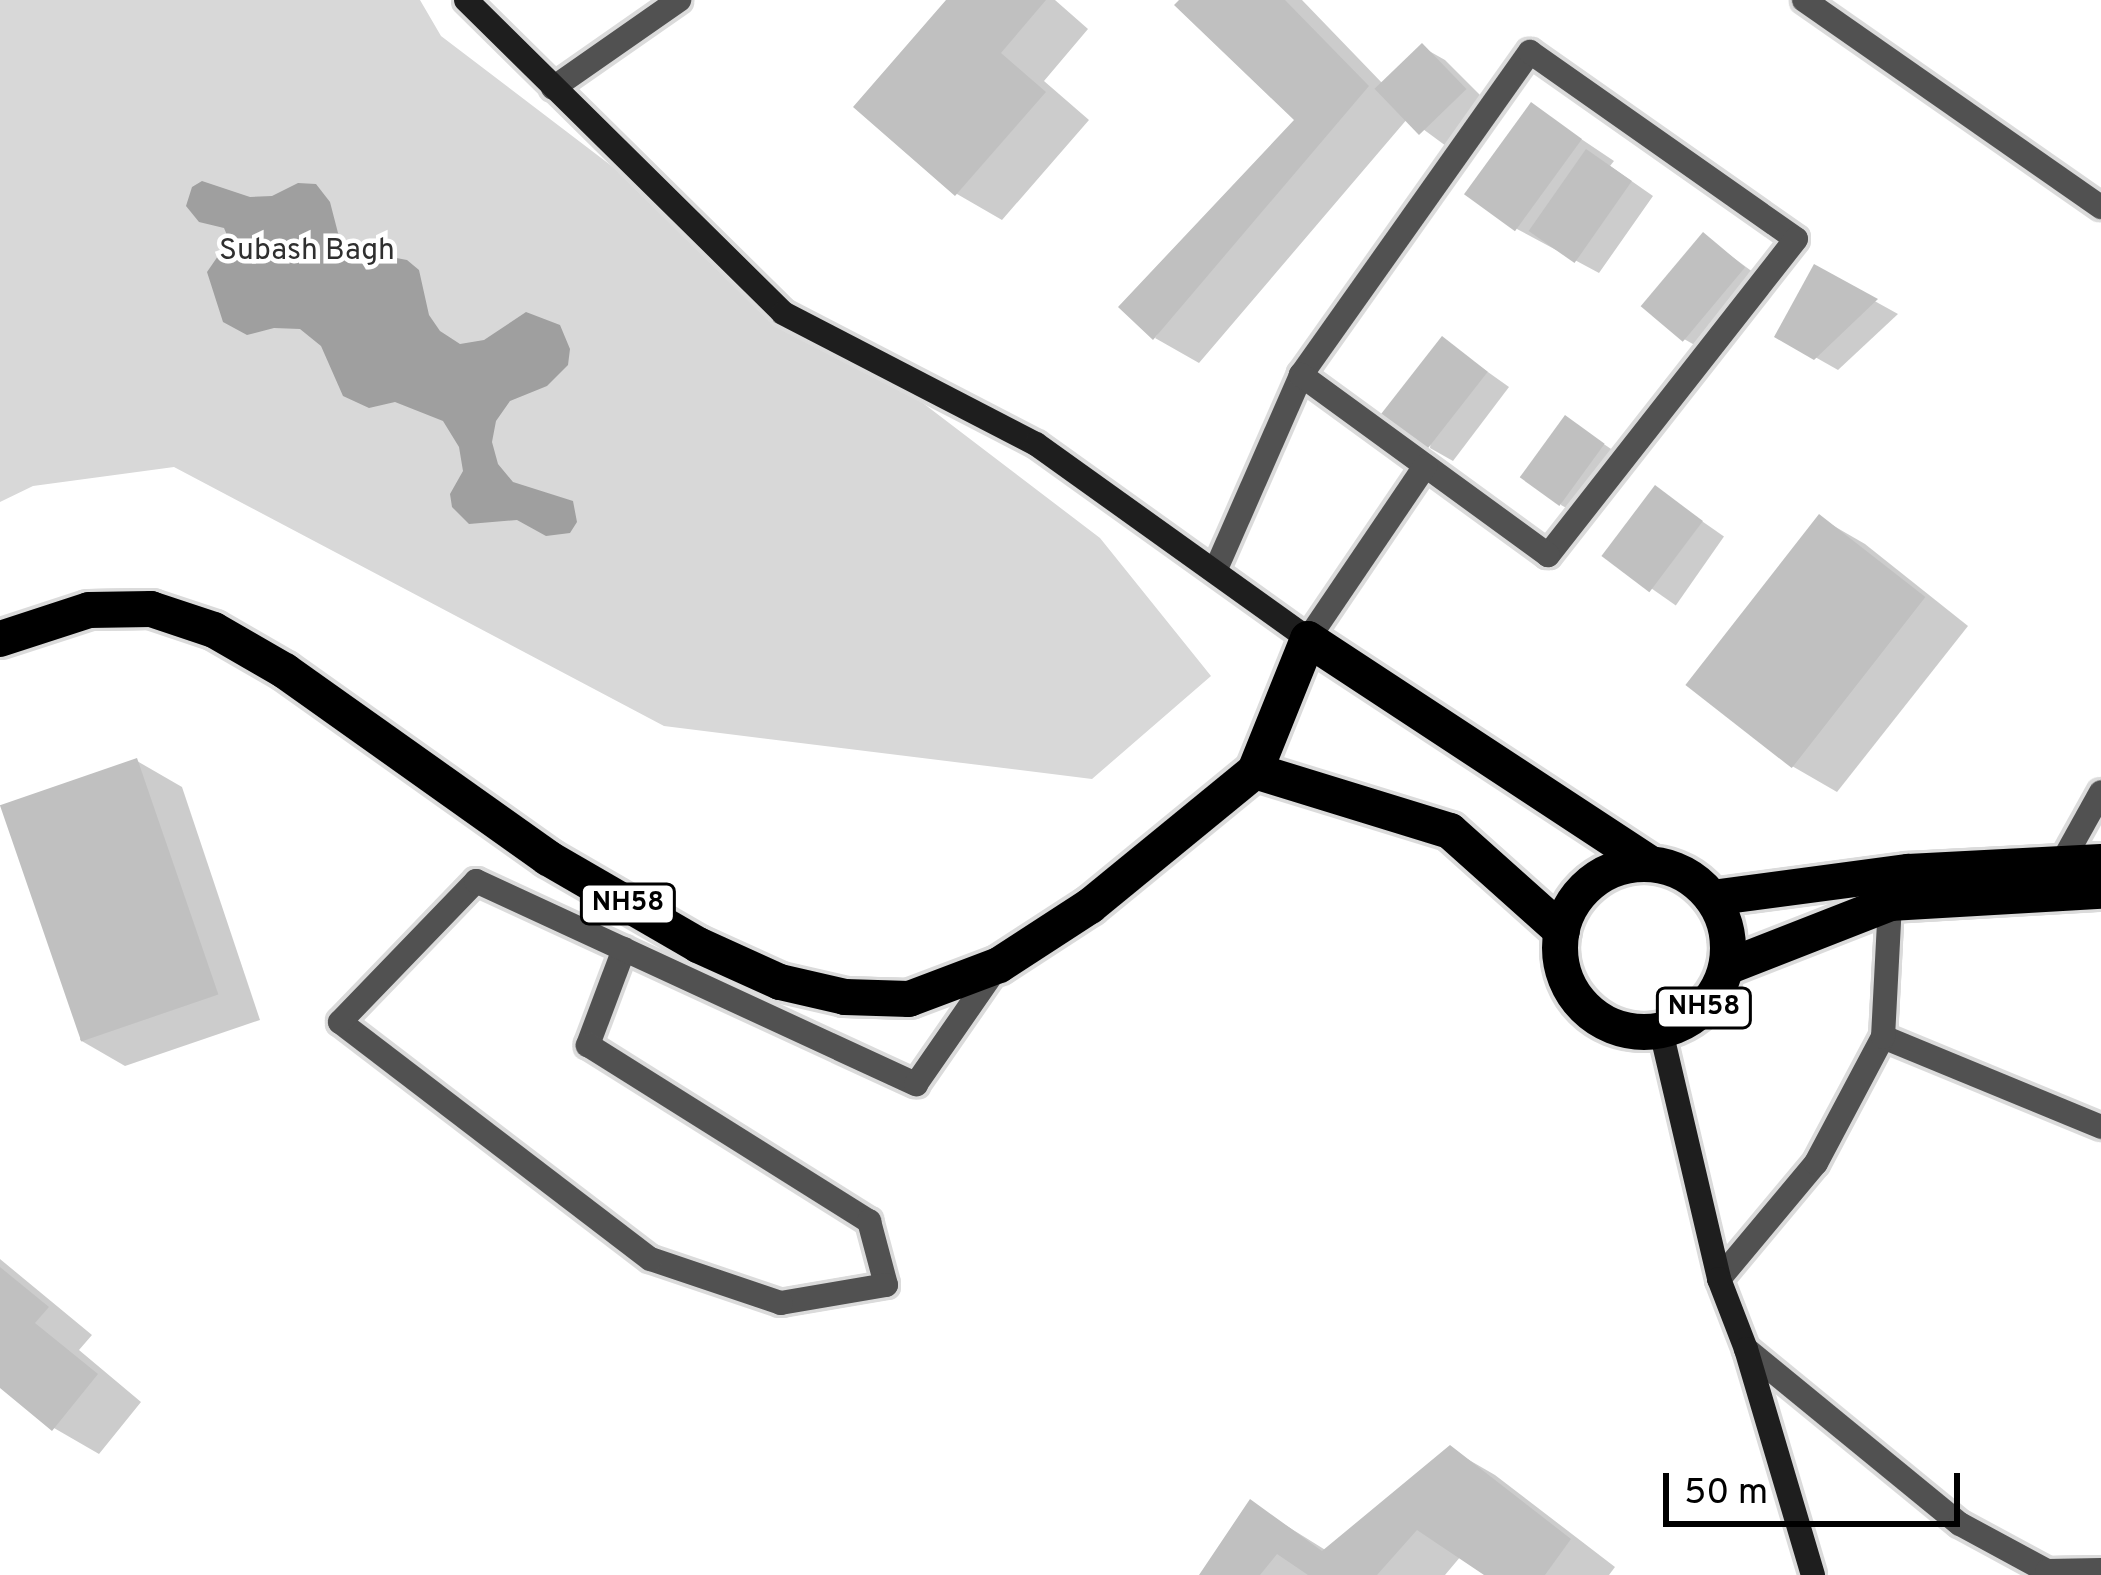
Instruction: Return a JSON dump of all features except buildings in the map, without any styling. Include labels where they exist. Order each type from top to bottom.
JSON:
[{"type":"highway","name":"NH58","points":[[0,639],[89,610],[151,609],[214,630],[285,670],[548,858],[698,945],[780,982],[845,997],[909,999],[999,965],[1090,906],[1255,771],[1308,639]]},
{"type":"highway","points":[[1308,639],[1651,864],[1674,869],[1712,898]]},
{"type":"highway","points":[[1255,771],[1450,831],[1562,931],[1585,889],[1616,870],[1651,864]]},
{"type":"highway","name":"NH58","points":[[1726,967],[1890,888],[2061,864],[2100,885]]},
{"type":"highway","name":"NH58","points":[[1562,931],[1565,978],[1576,999],[1614,1028],[1661,1031],[1703,1008],[1726,967],[1728,943],[1712,898],[1890,888],[2100,885]]},
{"type":"street","points":[[466,0],[783,314],[1036,444],[1216,568],[1308,639],[1425,466]]},
{"type":"street","points":[[553,88],[680,0]]},
{"type":"street","points":[[1804,0],[2101,208]]},
{"type":"street","points":[[1216,568],[1301,375],[1530,52],[1796,239],[1548,555],[1301,375]]},
{"type":"street","points":[[2061,864],[2101,792]]},
{"type":"street","points":[[624,950],[588,1045],[869,1220],[886,1285],[781,1303],[650,1259],[340,1022],[476,880],[916,1084],[999,965]]},
{"type":"street","points":[[1719,1279],[1816,1163],[1883,1037],[1890,888]]},
{"type":"street","points":[[1661,1031],[1719,1279],[1747,1349],[1813,1575]]},
{"type":"street","points":[[1883,1037],[2101,1127]]},
{"type":"street","points":[[1747,1349],[1960,1524],[2049,1573],[2101,1570]]},
{"type":"green space","name":"Subash Bagh","points":[[0,0],[420,0],[441,36],[1100,538],[1211,676],[1092,779],[664,726],[174,467],[33,486],[0,502]]},
{"type":"shaded area","points":[[202,181],[250,197],[272,196],[298,183],[316,184],[330,202],[338,233],[354,250],[407,260],[419,270],[429,315],[440,331],[460,344],[484,340],[526,312],[560,325],[570,349],[568,365],[547,386],[510,401],[496,421],[492,442],[498,464],[513,482],[573,501],[577,522],[570,533],[546,536],[517,520],[469,524],[452,507],[450,494],[463,471],[459,447],[443,421],[395,402],[369,408],[343,396],[321,346],[300,329],[274,328],[247,335],[223,322],[207,272],[229,240],[224,228],[199,222],[186,206],[192,187]]}]
